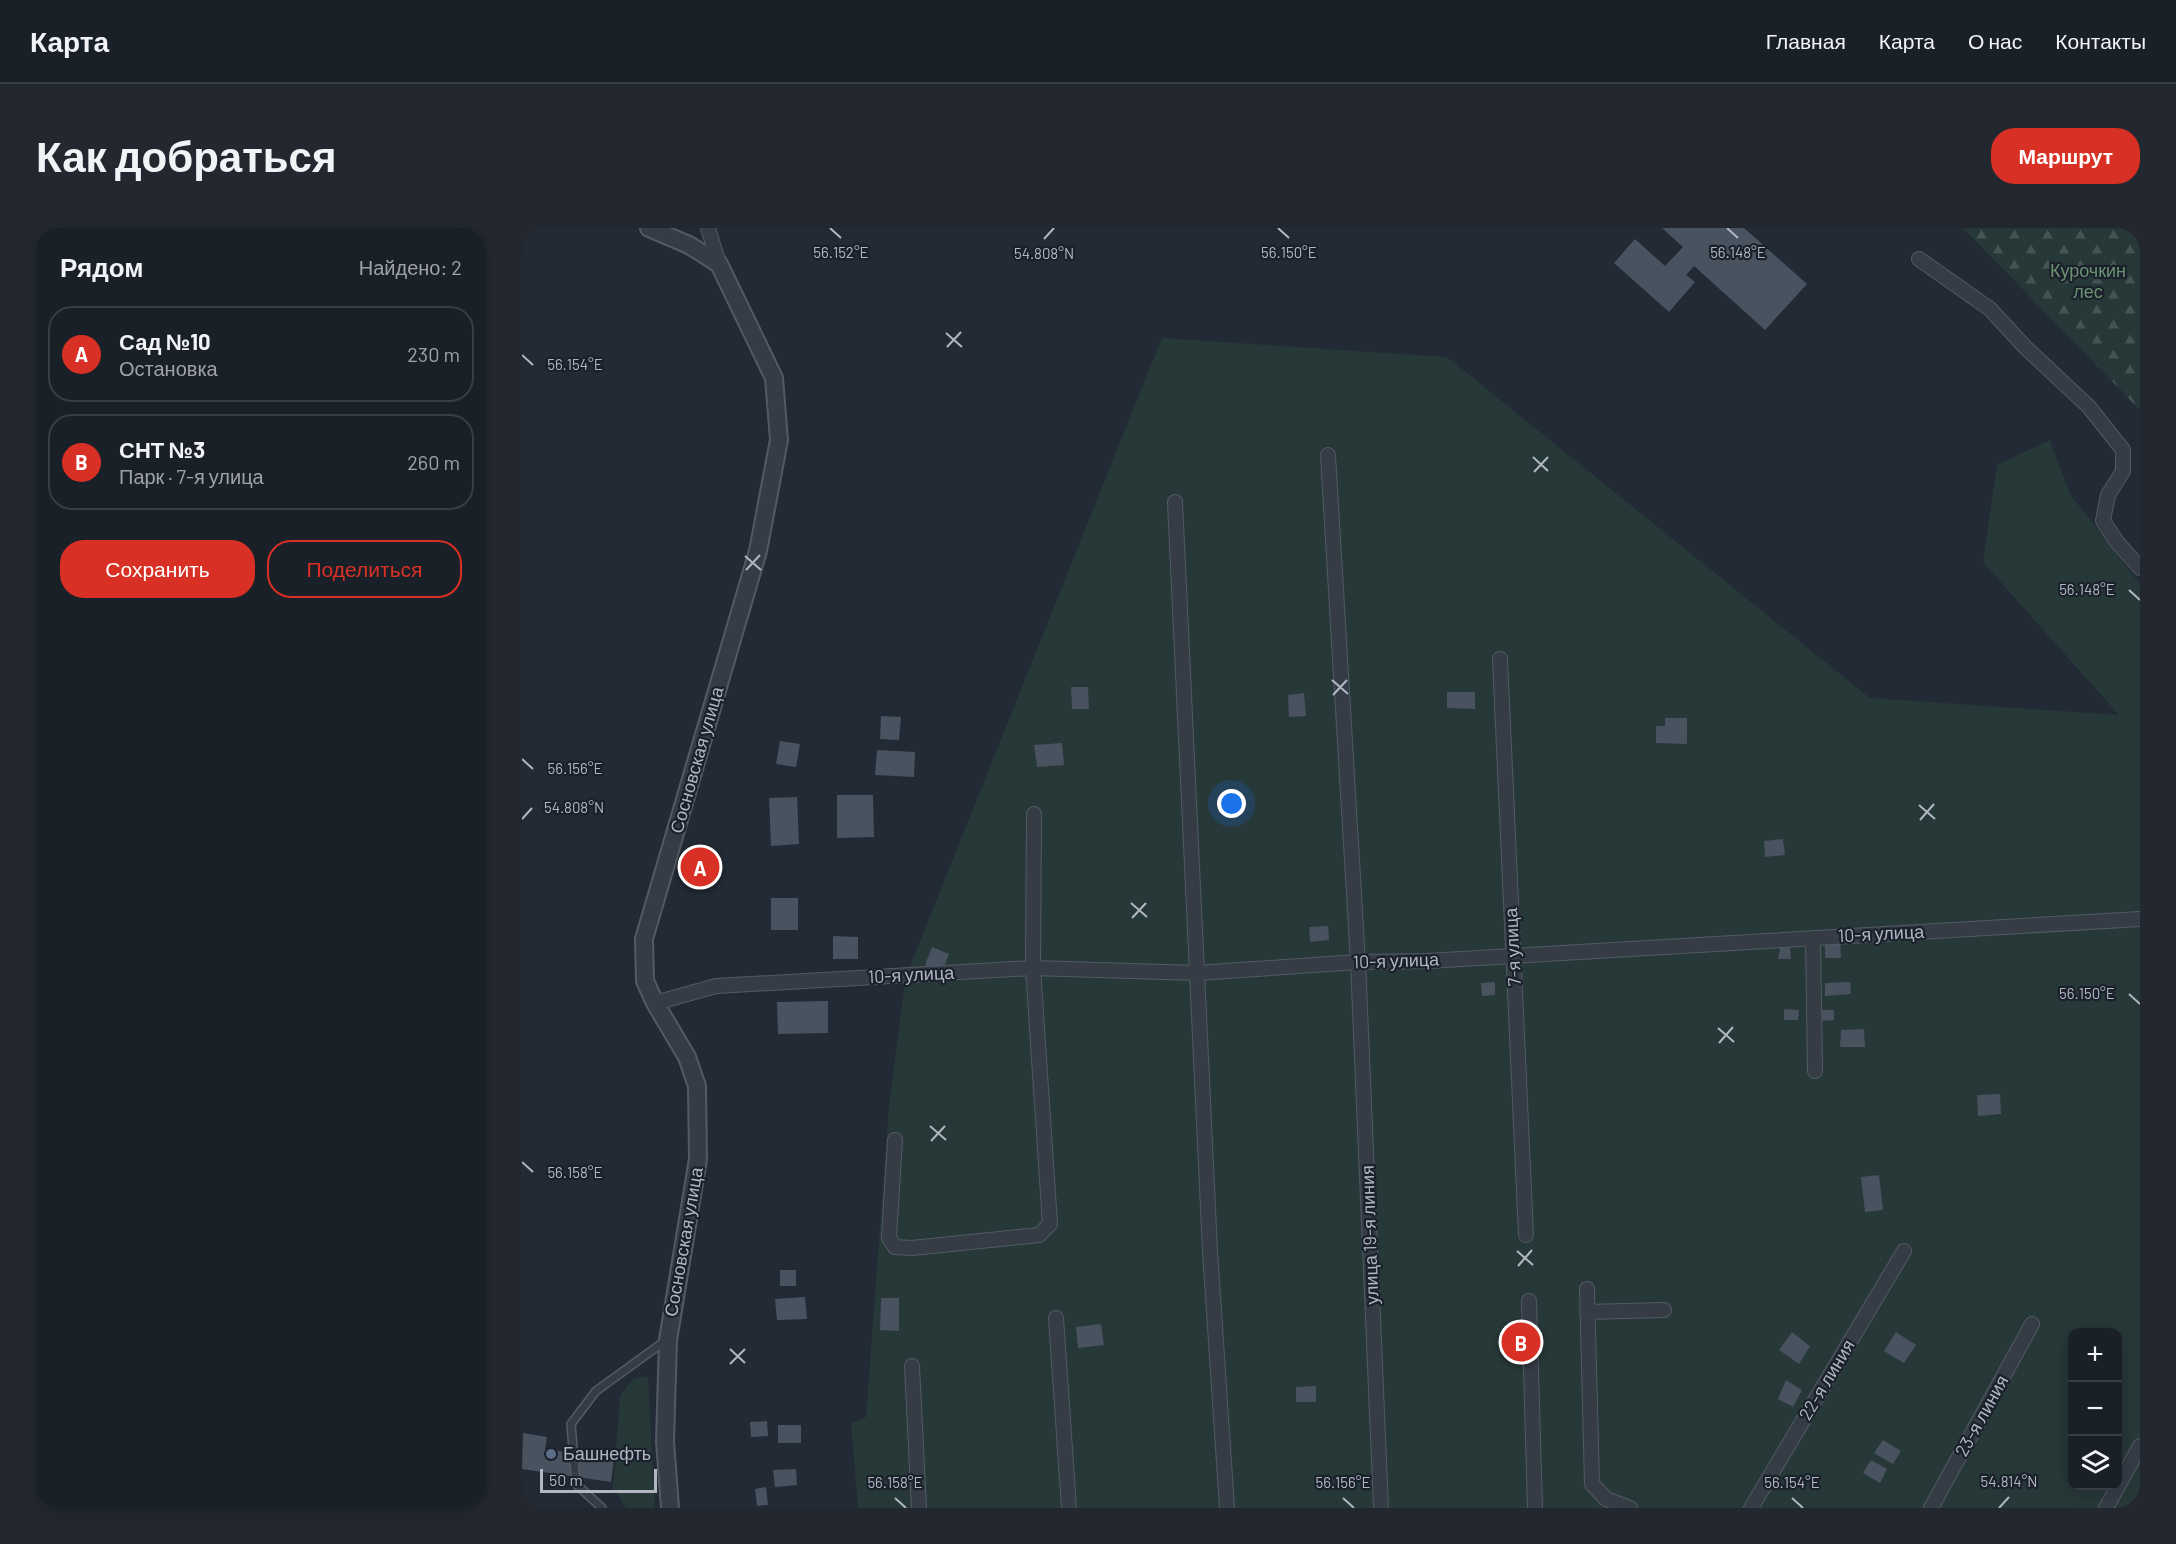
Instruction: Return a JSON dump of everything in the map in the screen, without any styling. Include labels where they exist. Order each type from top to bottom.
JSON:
[{"type":"street","points":[[649,228],[689,245],[719,264]]},
{"type":"street","points":[[708,228],[719,264]]},
{"type":"street","points":[[1919,259],[1990,309],[2025,347],[2089,408],[2123,450],[2123,471],[2108,495],[2103,520],[2117,542],[2140,568]]},
{"type":"street","name":"Сосновская улица","points":[[670,1508],[665,1441],[668,1340],[698,1159],[697,1086],[687,1057],[654,1003],[645,981],[644,939],[758,551],[779,440],[774,378],[719,264]]},
{"type":"street","name":"улица 19-я линия","points":[[1328,456],[1358,962],[1381,1508]]},
{"type":"street","points":[[1175,502],[1210,1251],[1227,1508]]},
{"type":"street","name":"7-я улица","points":[[1500,660],[1526,1236]]},
{"type":"street","points":[[895,1140],[888,1238],[895,1248],[1039,1235],[1050,1224],[1033,968],[1034,814]]},
{"type":"street","name":"10-я улица","points":[[654,1003],[716,986],[1033,968],[1197,973],[2140,919]]},
{"type":"street","points":[[1813,938],[1815,1071]]},
{"type":"street","name":"22-я линия","points":[[1751,1508],[1904,1251]]},
{"type":"street","points":[[1587,1289],[1592,1484],[1606,1499],[1630,1508]]},
{"type":"street","points":[[1529,1301],[1535,1508]]},
{"type":"street","points":[[1587,1312],[1664,1310]]},
{"type":"street","points":[[1056,1318],[1069,1508]]},
{"type":"street","name":"23-я линия","points":[[1931,1508],[2032,1324]]},
{"type":"street","points":[[912,1366],[919,1508]]},
{"type":"street","points":[[2106,1508],[2140,1446]]},
{"type":"lane","points":[[602,1508],[576,1484],[571,1424],[596,1390],[668,1340]]},
{"type":"green space","name":"Курочкин лес","points":[[1963,228],[2140,228],[2140,410]]},
{"type":"green space","points":[[1162,338],[1447,357],[1870,698],[2119,715],[1983,562],[1997,465],[2050,440],[2070,494],[2140,584],[2140,1508],[858,1508],[851,1423],[866,1417],[889,1105],[906,976]]},
{"type":"green space","points":[[644,1376],[648,1378],[655,1508],[626,1508],[613,1488],[620,1396],[633,1379]]},
{"type":"building","points":[[1662,228],[1744,228],[1807,284],[1765,330],[1694,266],[1686,275],[1695,282],[1669,312],[1614,263],[1635,239],[1665,266],[1683,247]]},
{"type":"building","points":[[1071,687],[1088,687],[1089,709],[1072,709]]},
{"type":"building","points":[[1447,692],[1475,692],[1475,709],[1447,708]]},
{"type":"building","points":[[1304,693],[1306,716],[1289,717],[1288,695]]},
{"type":"building","points":[[881,716],[901,717],[899,740],[880,739]]},
{"type":"building","points":[[1665,718],[1687,718],[1687,744],[1656,743],[1656,726],[1665,726]]},
{"type":"building","points":[[780,741],[800,744],[796,767],[776,764]]},
{"type":"building","points":[[1062,743],[1064,765],[1037,767],[1034,745]]},
{"type":"building","points":[[877,750],[915,752],[914,777],[875,775]]},
{"type":"building","points":[[837,795],[873,795],[874,837],[837,838]]},
{"type":"building","points":[[797,797],[799,844],[771,846],[769,798]]},
{"type":"building","points":[[1783,839],[1785,855],[1765,857],[1764,841]]},
{"type":"building","points":[[771,898],[798,898],[798,930],[771,930]]},
{"type":"building","points":[[1328,926],[1329,940],[1310,942],[1309,927]]},
{"type":"building","points":[[833,936],[858,937],[858,959],[833,959]]},
{"type":"building","points":[[1840,939],[1841,958],[1825,958],[1825,940]]},
{"type":"building","points":[[932,947],[949,954],[942,972],[925,965]]},
{"type":"building","points":[[1790,947],[1791,959],[1778,959],[1780,948]]},
{"type":"building","points":[[1495,982],[1495,995],[1482,996],[1481,983]]},
{"type":"building","points":[[1850,982],[1851,994],[1825,996],[1825,983]]},
{"type":"building","points":[[828,1001],[828,1033],[778,1034],[777,1002]]},
{"type":"building","points":[[1784,1009],[1799,1010],[1798,1020],[1784,1020]]},
{"type":"building","points":[[1822,1010],[1834,1010],[1834,1020],[1820,1021]]},
{"type":"building","points":[[1864,1029],[1865,1047],[1840,1047],[1841,1030]]},
{"type":"building","points":[[2000,1094],[2001,1114],[1978,1116],[1977,1095]]},
{"type":"building","points":[[1879,1175],[1883,1210],[1865,1212],[1861,1177]]},
{"type":"building","points":[[780,1270],[796,1270],[796,1286],[780,1286]]},
{"type":"building","points":[[805,1297],[807,1319],[777,1320],[775,1299]]},
{"type":"building","points":[[881,1298],[899,1298],[899,1331],[880,1330]]},
{"type":"building","points":[[1101,1324],[1104,1345],[1078,1348],[1076,1327]]},
{"type":"building","points":[[1792,1332],[1810,1346],[1799,1364],[1779,1350]]},
{"type":"building","points":[[1896,1332],[1916,1345],[1904,1363],[1884,1351]]},
{"type":"building","points":[[1786,1380],[1802,1390],[1793,1407],[1778,1399]]},
{"type":"building","points":[[1316,1386],[1316,1402],[1296,1402],[1296,1387]]},
{"type":"building","points":[[767,1421],[768,1436],[751,1437],[750,1422]]},
{"type":"building","points":[[778,1425],[801,1425],[801,1443],[778,1443]]},
{"type":"building","name":"Башнефть","points":[[523,1433],[547,1437],[545,1449],[614,1459],[611,1482],[522,1469]]},
{"type":"building","points":[[1883,1440],[1901,1451],[1893,1464],[1874,1453]]},
{"type":"building","points":[[1871,1460],[1887,1469],[1880,1483],[1863,1473]]},
{"type":"building","points":[[796,1469],[797,1485],[775,1487],[773,1470]]},
{"type":"building","points":[[766,1487],[768,1505],[757,1506],[755,1489]]},
{"type":"place","name":"Сад №10","points":[[700,867]]},
{"type":"place","name":"СНТ №3","points":[[1521,1342]]},
{"type":"place","name":"Башнефть","points":[[551,1454]]}]
